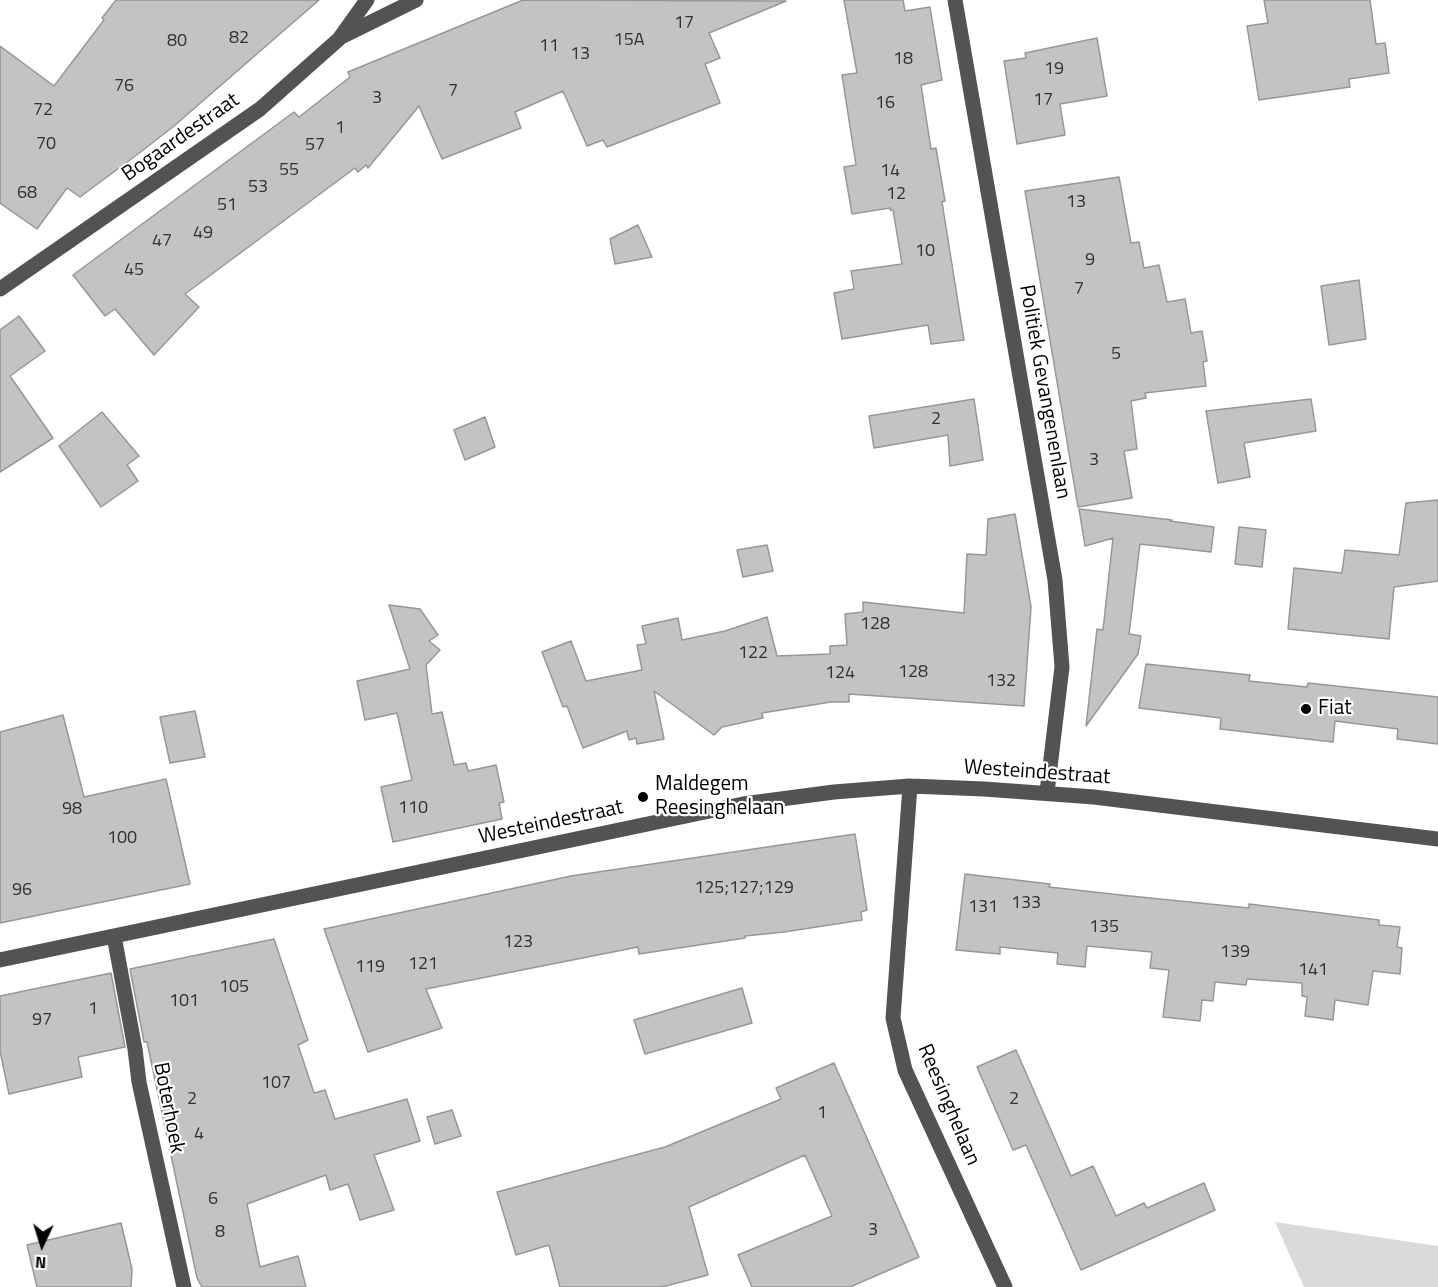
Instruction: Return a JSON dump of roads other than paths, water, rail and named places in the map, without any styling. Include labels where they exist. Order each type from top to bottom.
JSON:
[{"type":"street","name":"Bogaardestraat","points":[[0,290],[260,109],[339,39],[367,0]]},
{"type":"street","points":[[339,39],[416,0]]},
{"type":"street","name":"Politiek Gevangenenlaan","points":[[955,0],[1055,580],[1062,667],[1047,792]]},
{"type":"street","name":"Westeindestraat","points":[[0,960],[743,804],[834,792],[910,786],[1047,792],[1438,839]]},
{"type":"street","name":"Reesinghelaan","points":[[910,786],[893,1018],[905,1070],[1005,1287]]},
{"type":"street","name":"Boterhoek","points":[[114,936],[139,1082],[184,1287]]},
{"type":"place","name":"Fiat","points":[[1306,709]]},
{"type":"place","name":"Maldegem Reesinghelaan","points":[[643,797]]}]
